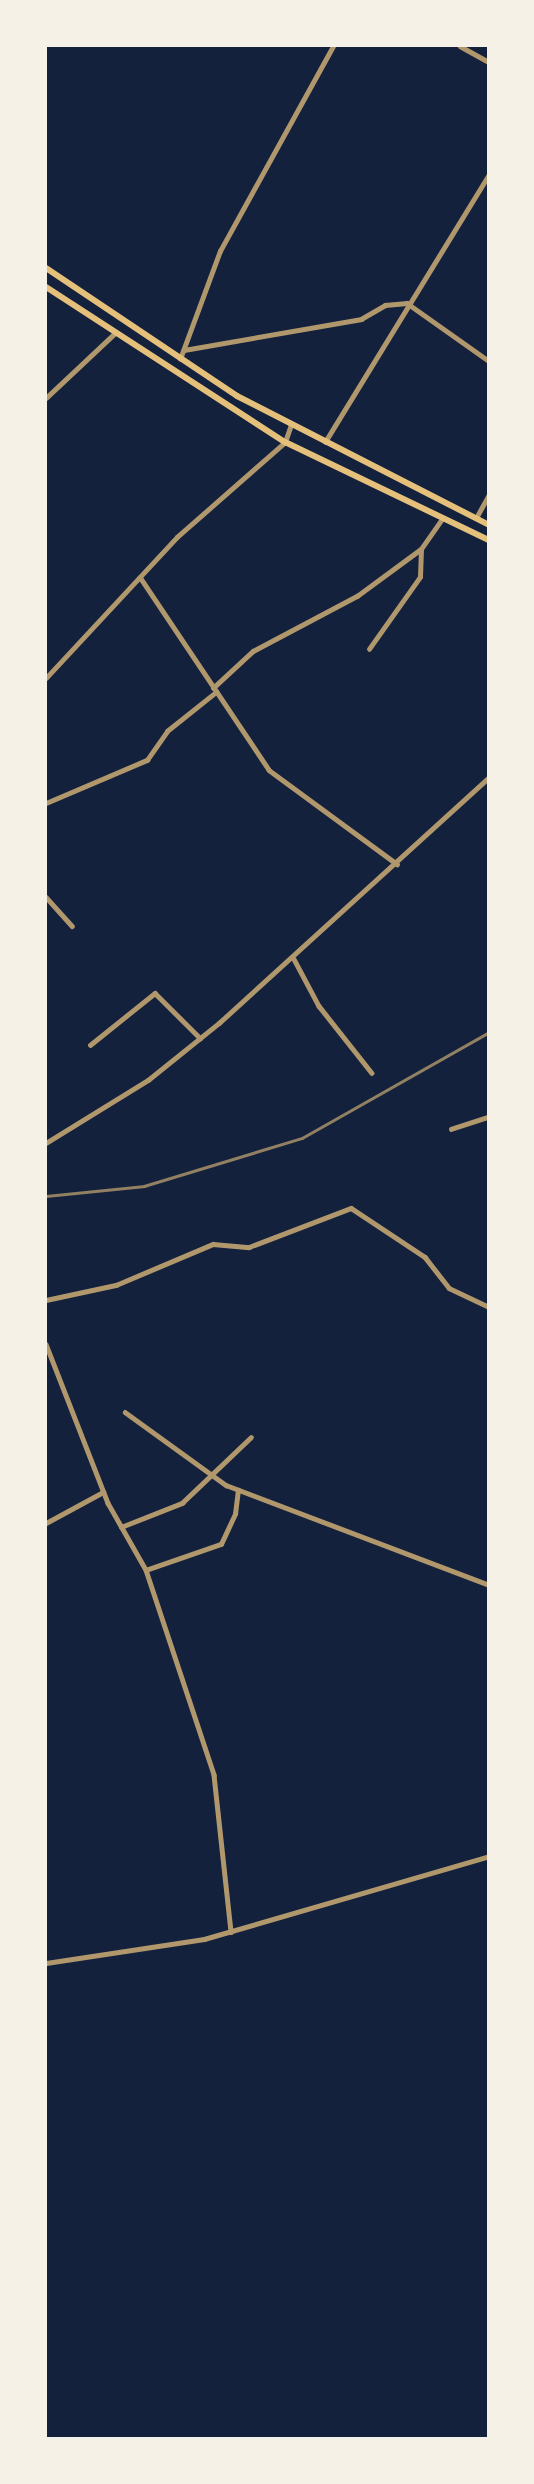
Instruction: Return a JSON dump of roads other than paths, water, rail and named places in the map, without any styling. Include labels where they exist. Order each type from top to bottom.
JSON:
[{"type":"main road","points":[[46,268],[180,359],[291,425],[488,525]]},
{"type":"main road","points":[[46,287],[114,334],[285,443],[488,540]]},
{"type":"street","points":[[180,359],[220,251],[333,46]]},
{"type":"street","points":[[460,46],[488,62]]},
{"type":"street","points":[[324,443],[488,174]]},
{"type":"street","points":[[184,350],[360,319],[385,305],[407,303],[488,361]]},
{"type":"street","points":[[46,398],[114,334]]},
{"type":"street","points":[[46,678],[140,577],[285,443],[291,425]]},
{"type":"street","points":[[475,519],[488,495]]},
{"type":"street","points":[[46,803],[148,760],[167,731],[214,690],[244,658],[346,603],[421,549],[442,519]]},
{"type":"street","points":[[369,649],[420,577],[421,549]]},
{"type":"street","points":[[140,577],[269,770],[397,864]]},
{"type":"street","points":[[46,1143],[148,1080],[200,1038],[294,958],[488,776]]},
{"type":"street","points":[[46,897],[72,926]]},
{"type":"street","points":[[294,958],[319,1006],[372,1073]]},
{"type":"street","points":[[90,1045],[155,993],[200,1038]]},
{"type":"street","points":[[451,1129],[488,1117]]},
{"type":"street","points":[[46,1300],[116,1285],[213,1244],[249,1247],[351,1208],[425,1257],[449,1288],[488,1307]]},
{"type":"street","points":[[46,1344],[104,1492],[146,1570],[218,1791],[231,1932]]},
{"type":"street","points":[[125,1412],[212,1477],[237,1490],[488,1585]]},
{"type":"street","points":[[121,1527],[171,1509],[212,1477],[251,1437]]},
{"type":"street","points":[[146,1570],[221,1544],[235,1514],[237,1490]]},
{"type":"street","points":[[46,1523],[104,1492]]},
{"type":"street","points":[[46,1963],[231,1932],[488,1856]]},
{"type":"railway","points":[[46,1196],[144,1186],[302,1138],[489,1032]]}]
